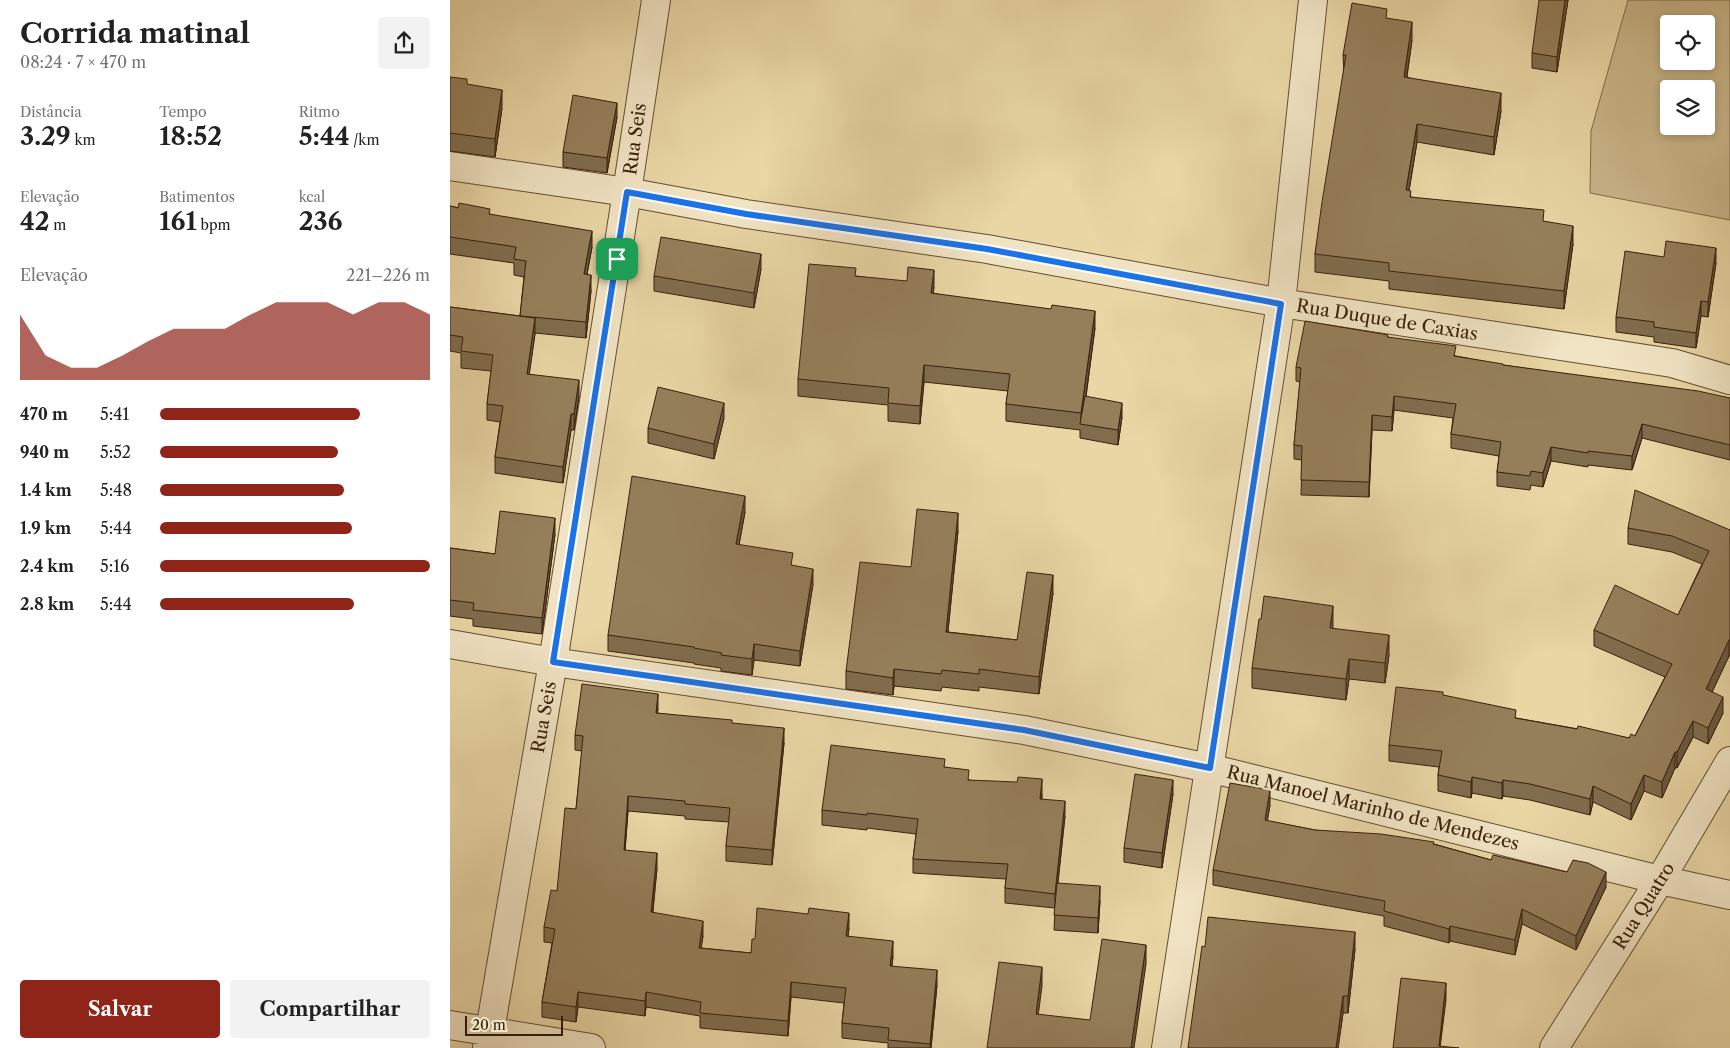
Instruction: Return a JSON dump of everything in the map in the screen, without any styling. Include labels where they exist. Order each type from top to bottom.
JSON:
[{"type":"street","name":"Rua Seis","points":[[488,1040],[553,662],[656,0]]},
{"type":"street","points":[[1166,1048],[1281,304],[1313,0]]},
{"type":"street","name":"Rua Duque de Caxias","points":[[450,166],[627,192],[746,214],[987,249],[1281,304],[1672,363],[1730,380]]},
{"type":"street","name":"Rua Manoel Marinho de Mendezes","points":[[450,644],[553,662],[1024,730],[1210,768],[1660,880],[1730,895]]},
{"type":"street","name":"Rua Quatro","points":[[1554,1048],[1660,880],[1730,761]]},
{"type":"street","points":[[450,1025],[488,1040],[591,1048]]},
{"type":"shaded area","points":[[1628,0],[1730,0],[1730,220],[1590,193],[1591,131]]},
{"type":"building","points":[[1539,0],[1565,0],[1557,57],[1532,53]]},
{"type":"building","points":[[1352,3],[1387,9],[1386,18],[1412,22],[1404,77],[1501,93],[1494,137],[1417,124],[1406,190],[1411,191],[1410,197],[1544,210],[1543,221],[1573,226],[1564,291],[1389,271],[1389,263],[1315,254],[1346,55],[1343,55]]},
{"type":"building","points":[[450,77],[467,79],[467,84],[502,90],[495,139],[450,133]]},
{"type":"building","points":[[573,95],[617,103],[607,158],[563,152]]},
{"type":"building","points":[[459,203],[490,209],[489,214],[592,231],[584,274],[591,275],[586,322],[520,316],[526,261],[514,259],[516,247],[450,237],[450,206],[458,208]]},
{"type":"building","points":[[661,237],[761,254],[754,293],[654,276]]},
{"type":"building","points":[[1666,241],[1716,248],[1708,302],[1701,301],[1696,333],[1654,327],[1654,322],[1616,317],[1625,251],[1664,257]]},
{"type":"building","points":[[809,264],[856,268],[855,276],[907,281],[908,267],[934,270],[931,293],[1051,309],[1052,305],[1095,311],[1081,413],[1006,404],[1010,374],[924,365],[920,406],[888,403],[889,388],[798,379]]},
{"type":"building","points":[[450,307],[535,318],[527,374],[579,380],[574,414],[571,414],[563,467],[495,457],[503,406],[487,404],[493,355],[461,351],[463,337],[450,335]]},
{"type":"building","points":[[1305,321],[1388,335],[1387,337],[1456,346],[1454,356],[1503,365],[1698,391],[1730,398],[1730,445],[1642,424],[1632,456],[1588,451],[1588,453],[1551,447],[1543,473],[1531,471],[1530,476],[1497,472],[1501,442],[1451,434],[1456,404],[1394,396],[1392,417],[1372,415],[1369,482],[1301,480],[1302,446],[1294,445],[1301,368],[1296,367]]},
{"type":"building","points":[[658,387],[724,403],[714,444],[648,428]]},
{"type":"building","points":[[1085,396],[1122,403],[1118,430],[1080,424]]},
{"type":"building","points":[[632,476],[745,496],[736,544],[793,553],[791,565],[813,569],[800,651],[754,644],[752,659],[721,655],[722,653],[694,647],[608,635]]},
{"type":"building","points":[[1635,490],[1730,530],[1730,640],[1706,689],[1723,697],[1708,728],[1693,721],[1677,752],[1675,752],[1662,782],[1644,775],[1631,804],[1593,786],[1590,799],[1530,784],[1503,780],[1502,783],[1472,777],[1471,782],[1438,775],[1442,751],[1389,745],[1396,687],[1443,692],[1443,695],[1516,710],[1515,718],[1577,729],[1578,726],[1629,738],[1631,734],[1635,736],[1672,664],[1594,630],[1615,585],[1678,615],[1709,551],[1672,536],[1628,528]]},
{"type":"building","points":[[917,509],[958,513],[946,632],[1017,640],[1027,572],[1053,575],[1039,677],[979,669],[979,674],[942,670],[941,674],[894,669],[893,678],[846,671],[860,562],[911,567]]},
{"type":"building","points":[[500,511],[555,518],[542,618],[473,610],[474,603],[450,600],[450,548],[495,554]]},
{"type":"building","points":[[1264,596],[1333,606],[1330,628],[1389,635],[1385,663],[1349,659],[1346,679],[1252,668]]},
{"type":"building","points":[[582,684],[658,694],[656,713],[732,720],[732,723],[784,728],[772,850],[726,846],[730,808],[685,804],[685,801],[628,796],[624,850],[657,853],[651,912],[703,921],[699,948],[751,953],[752,939],[755,939],[757,908],[808,914],[809,908],[849,913],[846,936],[893,941],[890,966],[937,970],[930,1044],[888,1040],[889,1028],[842,1023],[846,988],[791,982],[788,1021],[700,1013],[701,1002],[646,992],[645,1001],[578,992],[576,1007],[542,1002],[555,929],[544,927],[551,890],[557,891],[565,808],[576,809],[583,736],[575,735]]},
{"type":"building","points":[[831,745],[945,759],[944,767],[969,770],[968,780],[1017,782],[1018,777],[1042,779],[1040,799],[1065,801],[1055,894],[1005,888],[1008,864],[913,859],[918,819],[822,810]]},
{"type":"building","points":[[1135,774],[1173,780],[1162,853],[1124,848]]},
{"type":"building","points":[[1230,783],[1270,790],[1265,820],[1315,830],[1381,834],[1434,842],[1433,844],[1491,860],[1493,855],[1567,872],[1573,860],[1588,863],[1606,872],[1576,936],[1522,909],[1515,940],[1450,926],[1449,929],[1384,911],[1385,901],[1213,870]]},
{"type":"building","points":[[1057,883],[1100,886],[1098,918],[1054,915]]},
{"type":"building","points":[[1208,917],[1355,932],[1348,996],[1343,996],[1336,1048],[1188,1048],[1202,946],[1205,947]]},
{"type":"building","points":[[1102,939],[1146,945],[1131,1048],[987,1048],[999,962],[1042,967],[1036,1014],[1090,1020]]},
{"type":"building","points":[[1401,978],[1446,983],[1439,1046],[1459,1048],[1393,1048]]},
{"type":"route","points":[[627,192],[746,214],[987,249],[1281,304],[1210,768],[1024,730],[553,662],[617,259],[627,192]]}]
